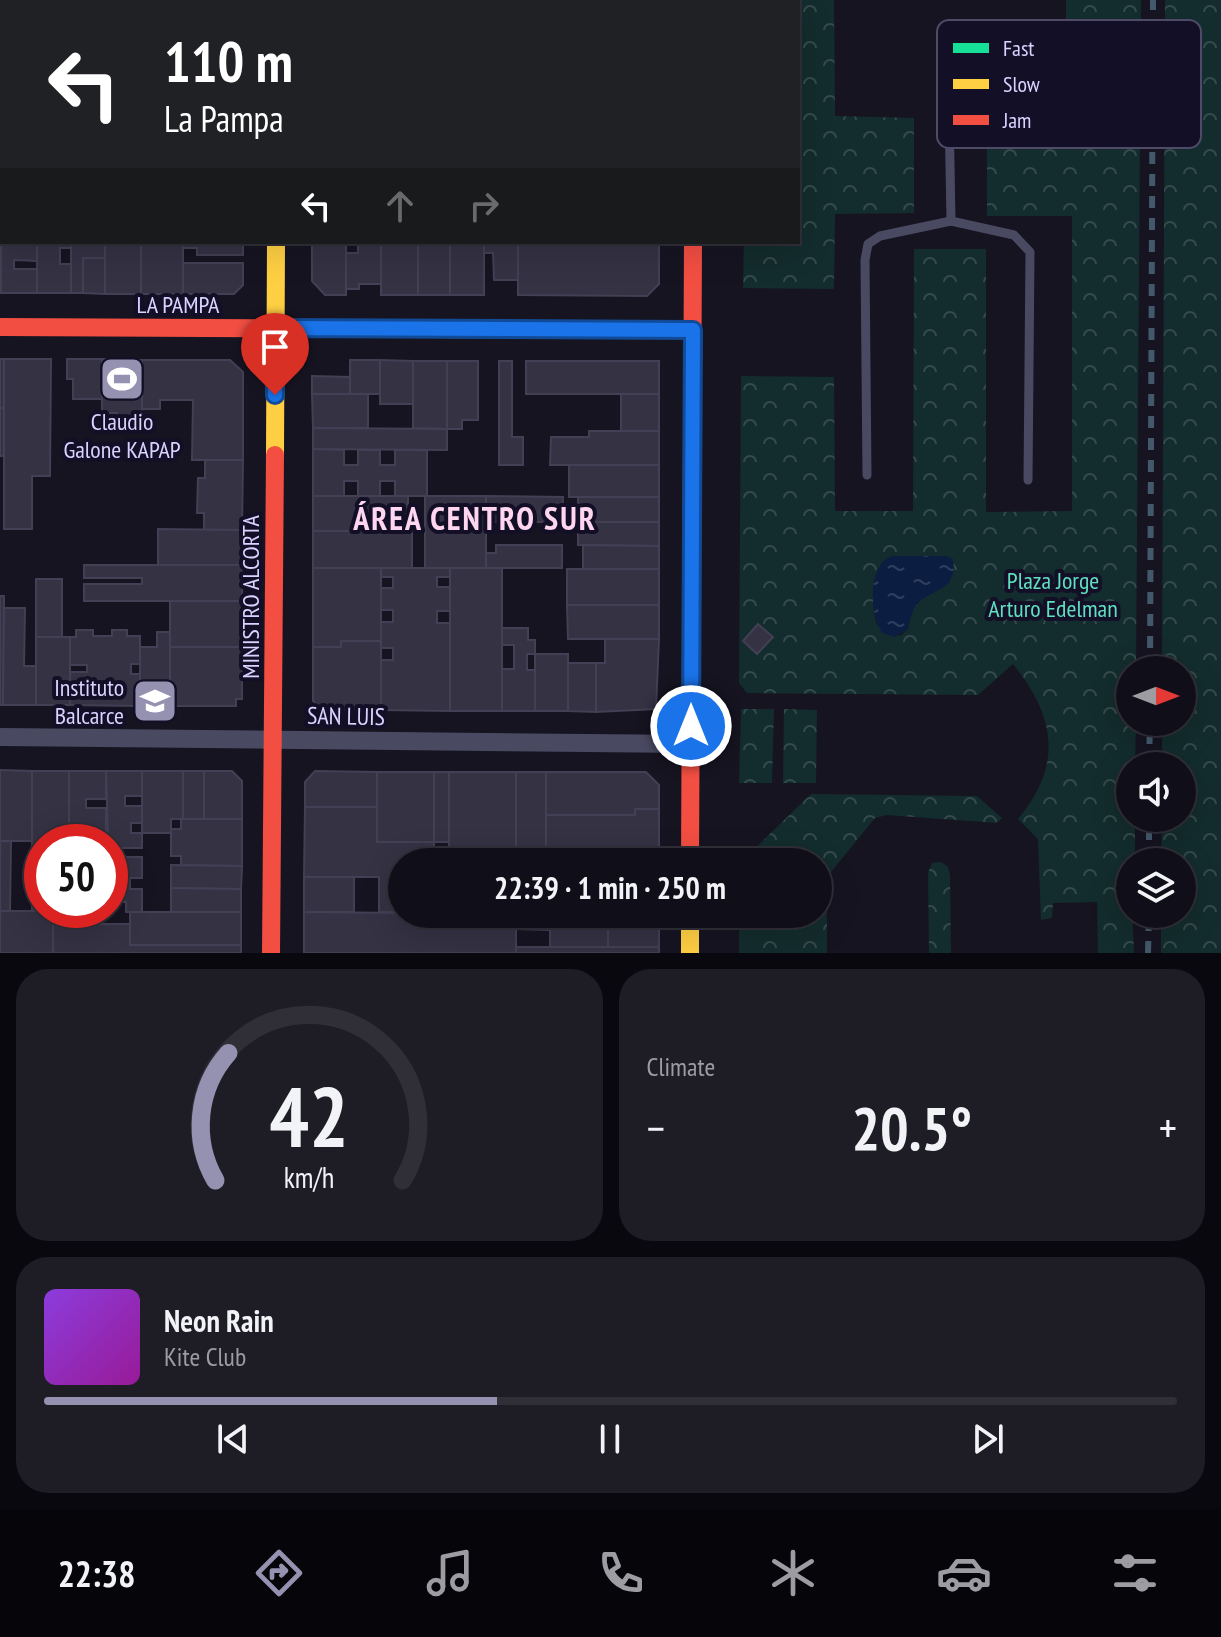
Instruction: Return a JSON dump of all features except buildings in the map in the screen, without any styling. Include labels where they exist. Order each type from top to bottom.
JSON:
[{"type":"street","name":"MINISTRO ALCORTA","points":[[271,953],[276,244]]},
{"type":"street","points":[[690,848],[693,244]]},
{"type":"street","name":"LA PAMPA","points":[[0,327],[693,330]]},
{"type":"street","name":"SAN LUIS","points":[[0,737],[691,744]]},
{"type":"street","points":[[690,928],[690,953]]},
{"type":"lane","points":[[950,148],[951,221]]},
{"type":"lane","points":[[867,475],[865,260],[868,244],[880,236],[951,221],[1014,235],[1030,252],[1028,480]]},
{"type":"green space","points":[[800,0],[834,0],[835,116],[914,118],[914,213],[835,214],[834,289],[743,288],[744,244],[800,244]]},
{"type":"green space","name":"Plaza Jorge Arturo Edelman","points":[[1066,0],[1141,0],[1141,20],[1066,20]]},
{"type":"green space","points":[[1165,0],[1221,0],[1221,953],[1161,953],[1161,928],[1196,928],[1196,848],[1161,848],[1162,832],[1196,832],[1196,752],[1162,752],[1162,736],[1196,736],[1196,656],[1162,656],[1164,148],[1201,148],[1201,20],[1165,20]]},
{"type":"green space","name":"Plaza Jorge Arturo Edelman","points":[[987,148],[1140,148],[1136,656],[1116,656],[1116,736],[1136,736],[1135,752],[1116,752],[1116,832],[1135,832],[1135,848],[1116,848],[1116,928],[1133,928],[1134,953],[1098,953],[1097,902],[1053,903],[1052,918],[1041,920],[1038,839],[1018,819],[1042,779],[1048,760],[1048,741],[1038,703],[1013,664],[978,695],[747,693],[739,683],[741,376],[834,377],[835,511],[913,511],[914,249],[986,249],[986,512],[1072,511],[1072,216],[987,216]],"holes":[[[892,556],[946,556],[954,567],[943,585],[920,599],[911,614],[908,629],[900,636],[877,625],[874,586],[879,568]]]},
{"type":"green space","points":[[741,709],[774,709],[772,783],[739,783]]},
{"type":"green space","points":[[784,709],[817,710],[816,783],[783,783]]},
{"type":"green space","points":[[811,794],[977,796],[1002,818],[997,823],[887,815],[875,818],[832,871],[832,848],[755,848]]},
{"type":"green space","points":[[941,862],[948,867],[950,875],[951,953],[929,953],[928,873],[932,863]]},
{"type":"green space","points":[[739,928],[827,928],[827,953],[739,953]]},
{"type":"water","points":[[892,556],[946,556],[953,559],[954,571],[949,583],[917,604],[908,629],[895,637],[882,633],[873,603],[878,569]]},
{"type":"railway","points":[[1153,0],[1153,20]]},
{"type":"railway","points":[[1150,656],[1152,148]]},
{"type":"railway","points":[[1149,752],[1150,736]]},
{"type":"railway","points":[[1149,832],[1149,848]]},
{"type":"railway","points":[[1148,953],[1149,928]]},
{"type":"traffic: fast","points":[[405,329],[693,330]]},
{"type":"traffic: slow","points":[[275,455],[276,244]]},
{"type":"traffic: slow","points":[[690,928],[690,953]]},
{"type":"traffic: jam","points":[[690,848],[693,244]]},
{"type":"traffic: jam","points":[[0,327],[405,329]]},
{"type":"traffic: jam","points":[[271,953],[275,455]]},
{"type":"place","name":"Claudio Galone KAPAP","points":[[122,379]]},
{"type":"place","name":"Instituto Balcarce","points":[[155,701]]},
{"type":"district","name":"ÁREA CENTRO SUR","points":[[475,518]]},
{"type":"route","points":[[275,395],[275,328],[693,330],[691,726]]}]
